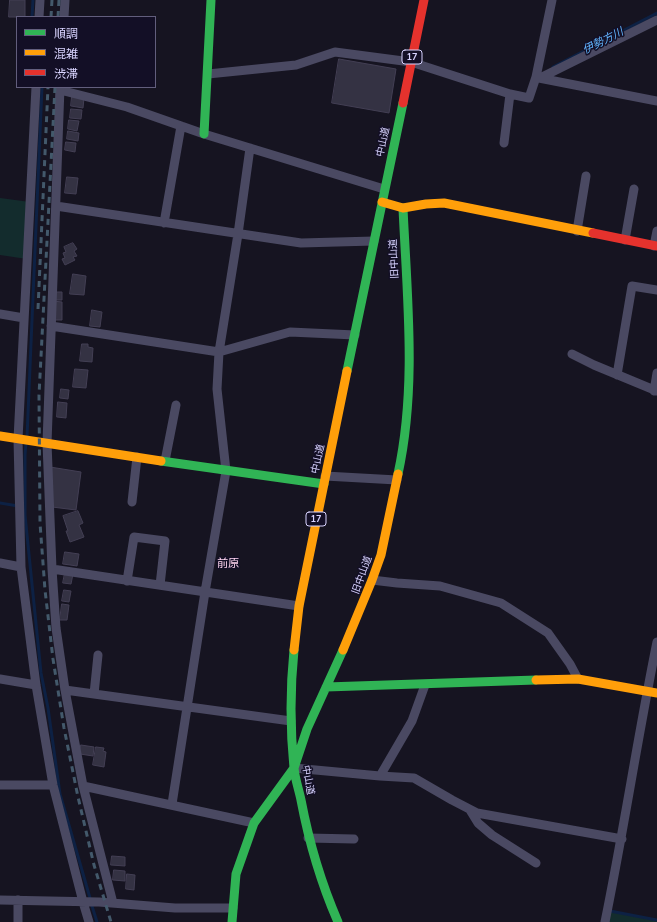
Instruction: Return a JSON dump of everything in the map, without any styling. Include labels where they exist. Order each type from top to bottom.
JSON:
[{"type":"main road","points":[[204,134],[211,0]]},
{"type":"main road","name":"中山道","points":[[338,922],[321,880],[308,838],[294,768],[291,721],[292,672],[299,606],[424,0]]},
{"type":"main road","points":[[382,202],[403,208],[426,204],[444,204],[655,246]]},
{"type":"main road","name":"旧中山道","points":[[232,922],[236,874],[254,823],[294,768],[307,729],[372,580],[381,555],[404,448],[408,399],[410,365],[403,208]]},
{"type":"main road","points":[[0,436],[226,471],[324,480]]},
{"type":"main road","points":[[326,687],[578,679],[657,693]]},
{"type":"street","points":[[39,16],[40,0]]},
{"type":"street","points":[[64,16],[65,0]]},
{"type":"street","points":[[208,74],[296,65],[335,52],[411,62],[510,94],[529,98],[538,78],[552,0]]},
{"type":"street","points":[[538,78],[657,20]]},
{"type":"street","points":[[538,78],[657,101]]},
{"type":"street","points":[[36,88],[18,439],[21,567],[36,685],[53,785],[89,922]]},
{"type":"street","points":[[113,903],[83,786],[65,690],[56,628],[52,569],[47,443],[60,88],[127,107],[204,134],[384,189]]},
{"type":"street","points":[[504,143],[510,94]]},
{"type":"street","points":[[164,223],[181,126]]},
{"type":"street","points":[[172,804],[205,592],[226,471],[217,389],[219,352],[250,148]]},
{"type":"street","points":[[577,231],[586,176]]},
{"type":"street","points":[[625,240],[634,189]]},
{"type":"street","points":[[56,206],[301,243],[374,241]]},
{"type":"street","points":[[655,246],[657,230]]},
{"type":"street","points":[[617,375],[632,286],[657,290]]},
{"type":"street","points":[[0,314],[24,318]]},
{"type":"street","points":[[51,326],[219,352],[290,332],[355,335]]},
{"type":"street","points":[[572,354],[655,391],[657,373]]},
{"type":"street","points":[[165,461],[176,405]]},
{"type":"street","points":[[132,502],[137,457]]},
{"type":"street","points":[[324,480],[397,480]]},
{"type":"street","points":[[128,580],[134,537],[165,541],[160,586]]},
{"type":"street","points":[[0,563],[21,567]]},
{"type":"street","points":[[52,569],[299,606]]},
{"type":"street","points":[[372,580],[440,586],[501,603],[548,633],[570,664],[578,679]]},
{"type":"street","points":[[605,922],[622,839],[647,691],[657,642]]},
{"type":"street","points":[[94,694],[98,655]]},
{"type":"street","points":[[0,679],[36,685]]},
{"type":"street","points":[[380,776],[412,721],[425,685]]},
{"type":"street","points":[[65,690],[187,708],[291,721]]},
{"type":"street","points":[[294,768],[414,778],[478,813],[622,839]]},
{"type":"street","points":[[0,785],[53,785]]},
{"type":"street","points":[[83,786],[172,804],[254,823]]},
{"type":"street","points":[[469,809],[478,823],[492,835],[536,863]]},
{"type":"street","points":[[308,838],[354,839]]},
{"type":"street","points":[[0,900],[113,903],[175,908],[233,908]]},
{"type":"street","points":[[18,900],[18,922]]},
{"type":"green space","points":[[0,198],[30,202],[27,259],[0,255]]},
{"type":"green space","points":[[608,910],[657,920],[657,922],[605,922]]},
{"type":"building","points":[[10,0],[25,0],[25,16],[9,17]]},
{"type":"building","points":[[339,59],[396,69],[389,113],[332,103]]},
{"type":"building","points":[[72,97],[84,98],[83,108],[71,106]]},
{"type":"building","points":[[71,109],[82,110],[81,119],[70,118]]},
{"type":"building","points":[[69,120],[79,121],[77,131],[68,129]]},
{"type":"building","points":[[68,131],[79,133],[78,141],[67,139]]},
{"type":"building","points":[[66,142],[76,143],[75,152],[65,150]]},
{"type":"building","points":[[67,177],[78,178],[76,194],[65,193]]},
{"type":"building","points":[[73,243],[77,249],[74,251],[77,256],[73,257],[75,260],[65,265],[62,259],[65,258],[63,253],[66,252],[64,247]]},
{"type":"building","points":[[73,274],[86,276],[84,295],[70,294]]},
{"type":"building","points":[[55,292],[62,292],[62,300],[55,300]]},
{"type":"building","points":[[53,301],[62,302],[62,320],[53,320]]},
{"type":"building","points":[[92,310],[102,312],[100,327],[90,326]]},
{"type":"building","points":[[82,344],[88,344],[88,347],[93,348],[92,362],[80,361]]},
{"type":"building","points":[[75,369],[88,370],[86,388],[73,387]]},
{"type":"building","points":[[61,389],[69,390],[68,399],[60,398]]},
{"type":"building","points":[[58,402],[67,403],[66,418],[57,417]]},
{"type":"building","points":[[50,467],[81,472],[76,510],[52,507]]},
{"type":"building","points":[[78,511],[83,523],[79,525],[84,537],[70,542],[63,516]]},
{"type":"building","points":[[65,552],[79,554],[77,566],[63,564]]},
{"type":"building","points":[[65,573],[73,574],[71,584],[63,583]]},
{"type":"building","points":[[64,590],[71,591],[69,602],[62,601]]},
{"type":"building","points":[[62,604],[69,605],[67,620],[60,620]]},
{"type":"building","points":[[81,745],[94,747],[93,756],[80,754]]},
{"type":"building","points":[[96,747],[104,748],[103,751],[106,752],[104,767],[93,765]]},
{"type":"building","points":[[112,856],[125,857],[125,866],[111,865]]},
{"type":"building","points":[[114,870],[125,871],[125,881],[113,880]]},
{"type":"building","points":[[127,874],[135,875],[134,890],[126,889]]},
{"type":"waterway","points":[[32,16],[33,0]]},
{"type":"waterway","name":"伊勢方川","points":[[553,67],[657,13]]},
{"type":"waterway","points":[[27,437],[42,88]]},
{"type":"waterway","points":[[26,442],[25,515],[41,673],[48,708],[60,794],[90,898]]},
{"type":"waterway","points":[[0,503],[18,506]]},
{"type":"waterway","points":[[92,906],[97,922]]},
{"type":"waterway","points":[[610,911],[657,920]]},
{"type":"railway","points":[[51,16],[52,0]]},
{"type":"railway","points":[[58,16],[59,0]]},
{"type":"railway","points":[[38,309],[48,88]]},
{"type":"railway","points":[[55,88],[39,395],[40,523],[45,590],[53,659],[64,728],[94,865],[111,922]]},
{"type":"traffic: fast","points":[[204,134],[211,0]]},
{"type":"traffic: fast","points":[[347,371],[403,103]]},
{"type":"traffic: fast","points":[[398,474],[404,441],[409,375],[408,308],[403,208]]},
{"type":"traffic: fast","points":[[161,461],[324,484]]},
{"type":"traffic: fast","points":[[294,650],[291,709],[295,772],[316,862],[338,922]]},
{"type":"traffic: fast","points":[[232,922],[236,874],[254,823],[294,768],[307,729],[343,650]]},
{"type":"traffic: fast","points":[[326,687],[536,680]]},
{"type":"traffic: slow","points":[[382,202],[403,208],[444,203],[593,233]]},
{"type":"traffic: slow","points":[[294,650],[299,606],[347,371]]},
{"type":"traffic: slow","points":[[0,436],[161,461]]},
{"type":"traffic: slow","points":[[343,650],[381,555],[398,474]]},
{"type":"traffic: slow","points":[[536,680],[578,679],[657,693]]},
{"type":"traffic: jam","points":[[403,103],[424,0]]},
{"type":"traffic: jam","points":[[593,233],[657,246]]},
{"type":"district","name":"前原","points":[[228,564]]}]
